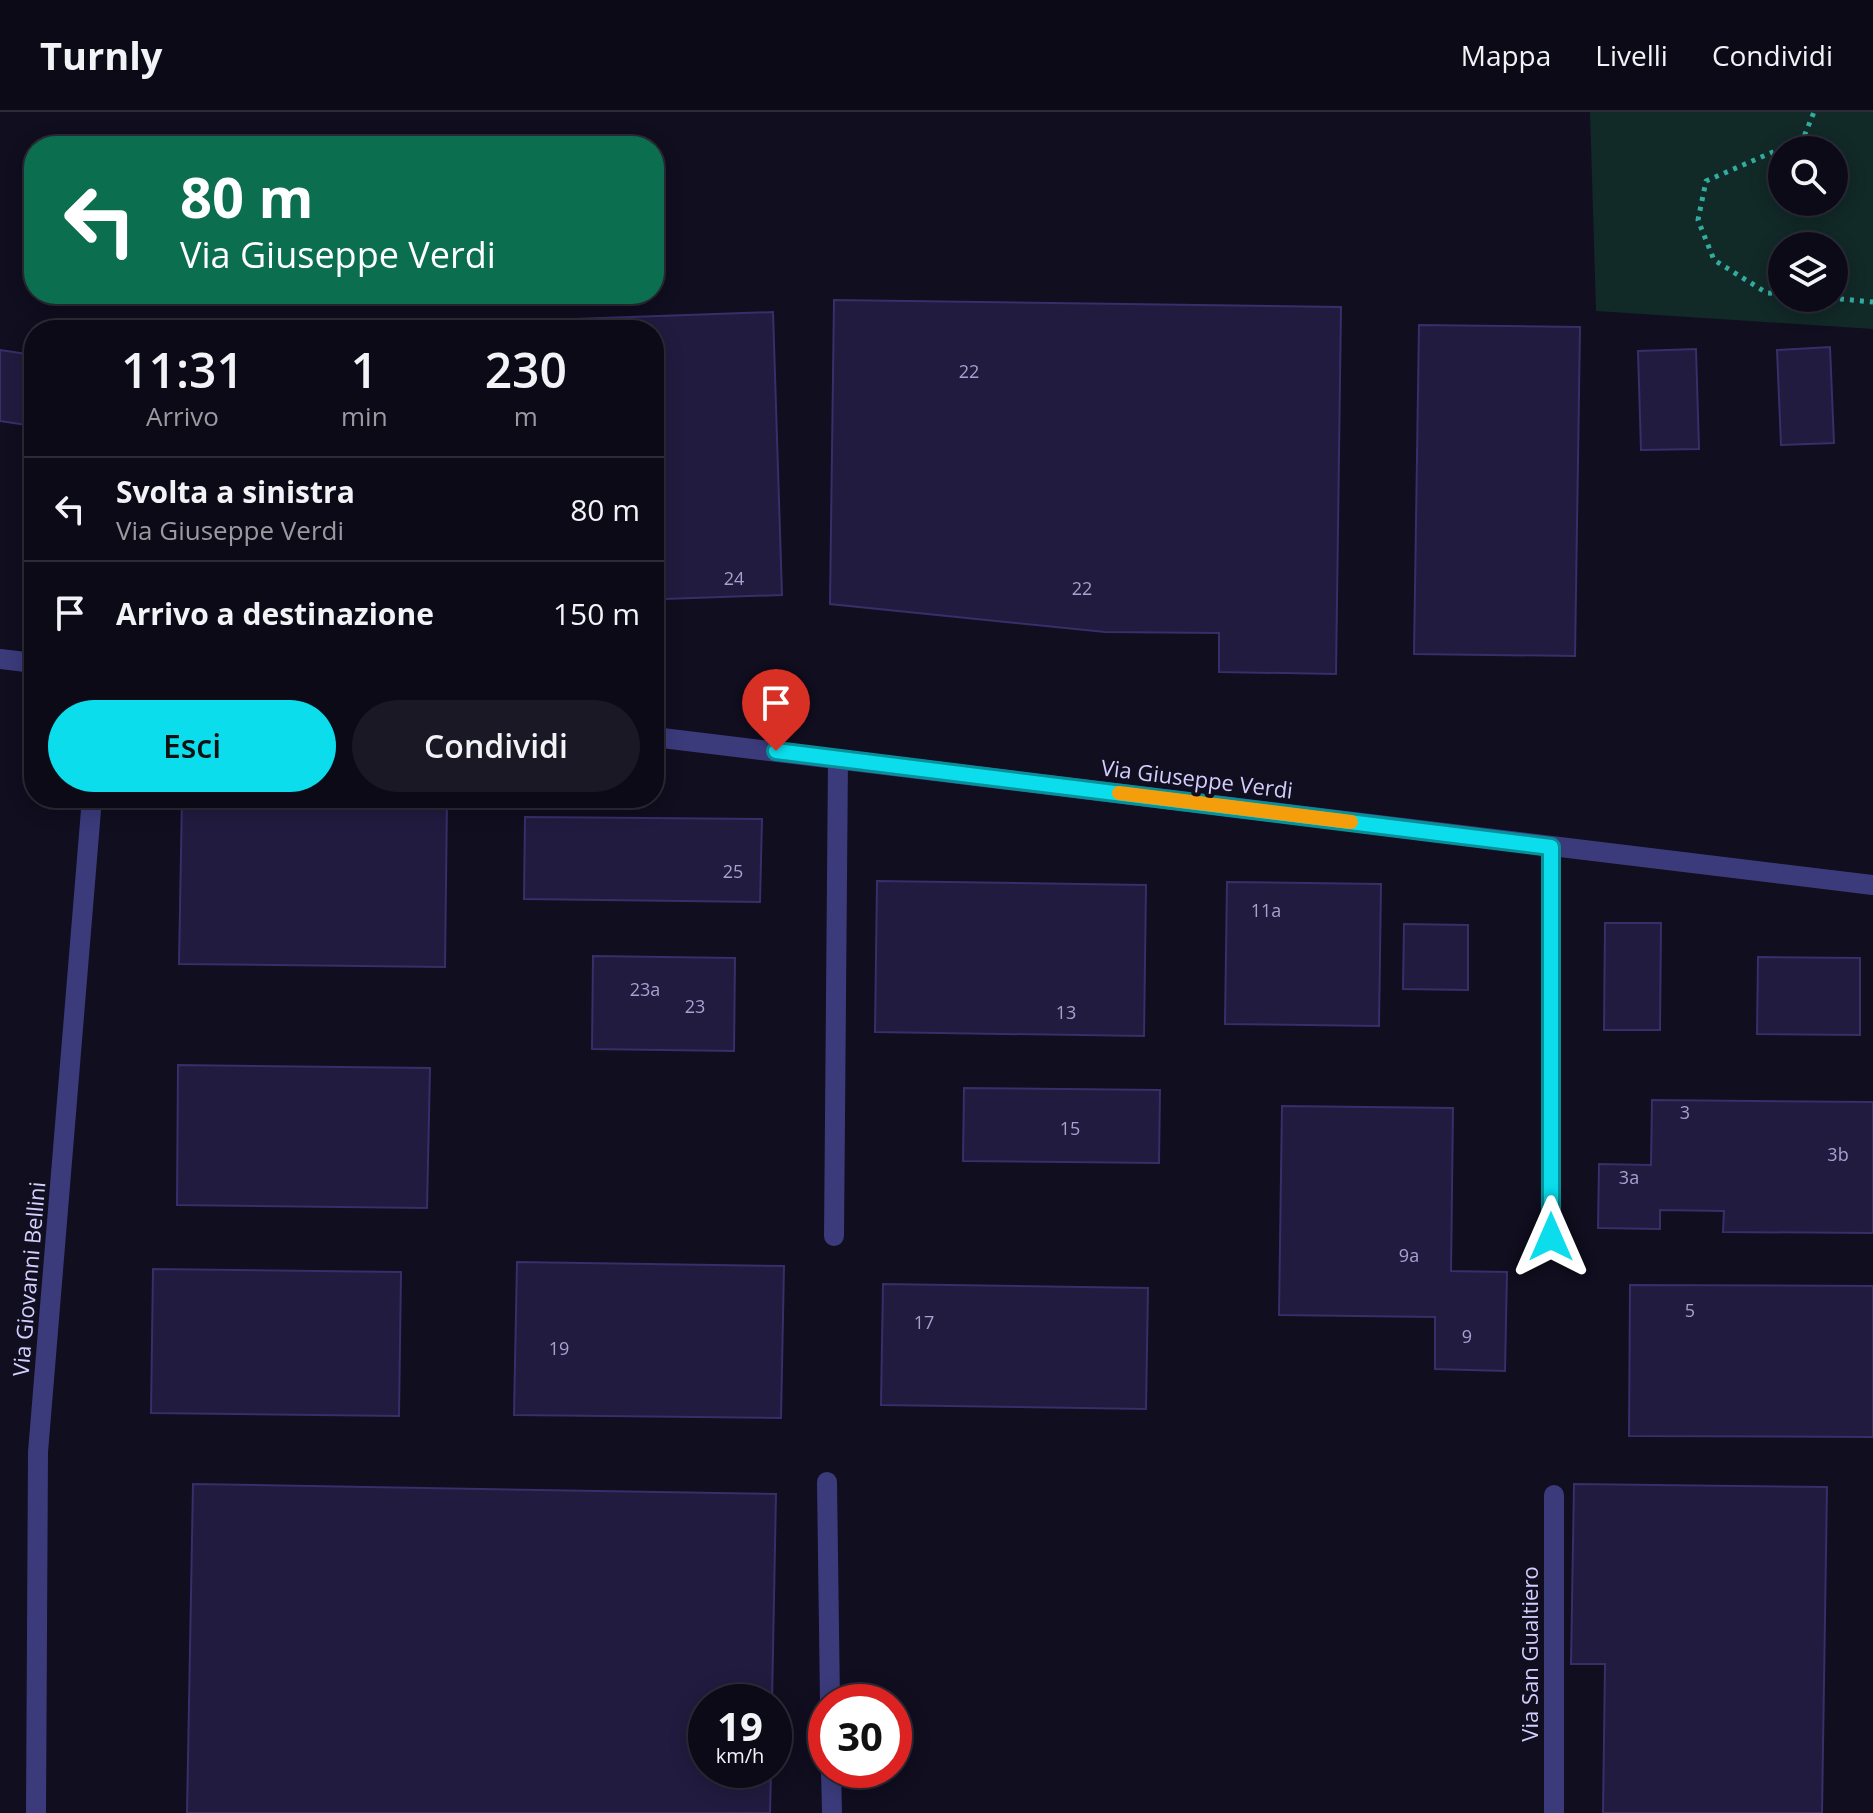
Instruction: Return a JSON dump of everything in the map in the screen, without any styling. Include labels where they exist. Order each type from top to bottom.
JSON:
[{"type":"street","points":[[0,659],[24,662]]},
{"type":"street","name":"Via Giuseppe Verdi","points":[[664,738],[1873,885]]},
{"type":"street","points":[[834,1236],[838,759]]},
{"type":"street","name":"Via Giovanni Bellini","points":[[36,1813],[38,1452],[91,808]]},
{"type":"street","points":[[1551,847],[1551,1237]]},
{"type":"street","points":[[827,1482],[830,1684]]},
{"type":"street","name":"Via San Gualtiero","points":[[1554,1495],[1554,1813]]},
{"type":"street","points":[[831,1788],[832,1813]]},
{"type":"path","points":[[1768,293],[1714,260],[1698,220],[1706,181],[1803,139],[1814,112]]},
{"type":"path","points":[[1848,300],[1873,302]]},
{"type":"green space","points":[[1590,112],[1873,112],[1873,329],[1596,311]]},
{"type":"building","points":[[834,300],[1341,307],[1336,674],[1219,672],[1219,633],[1105,632],[830,604]]},
{"type":"building","points":[[773,312],[782,595],[665,599],[664,320],[575,319]]},
{"type":"building","points":[[1419,325],[1580,327],[1575,656],[1414,654]]},
{"type":"building","points":[[1830,347],[1834,443],[1781,445],[1777,350]]},
{"type":"building","points":[[1696,349],[1699,449],[1641,450],[1638,351]]},
{"type":"building","points":[[0,350],[24,354],[24,425],[0,421]]},
{"type":"building","points":[[182,808],[447,808],[445,967],[179,964]]},
{"type":"building","points":[[525,817],[762,819],[760,902],[524,899]]},
{"type":"building","points":[[877,881],[1146,885],[1144,1036],[875,1032]]},
{"type":"building","points":[[1227,882],[1381,884],[1379,1026],[1225,1024]]},
{"type":"building","points":[[1605,923],[1661,923],[1660,1030],[1604,1030]]},
{"type":"building","points":[[1404,924],[1468,925],[1468,990],[1403,989]]},
{"type":"building","points":[[593,956],[735,958],[734,1051],[592,1049]]},
{"type":"building","points":[[1758,957],[1860,958],[1860,1035],[1757,1034]]},
{"type":"building","points":[[178,1065],[430,1068],[427,1208],[177,1205]]},
{"type":"building","points":[[964,1088],[1160,1090],[1159,1163],[963,1161]]},
{"type":"building","points":[[1652,1100],[1873,1102],[1873,1233],[1723,1232],[1724,1211],[1660,1210],[1660,1229],[1598,1228],[1599,1164],[1651,1165]]},
{"type":"building","points":[[1282,1106],[1453,1108],[1451,1271],[1507,1272],[1505,1371],[1435,1369],[1435,1317],[1279,1315]]},
{"type":"building","points":[[517,1262],[784,1266],[781,1418],[514,1415]]},
{"type":"building","points":[[153,1269],[401,1272],[399,1416],[151,1413]]},
{"type":"building","points":[[883,1284],[1148,1288],[1146,1409],[881,1405]]},
{"type":"building","points":[[1630,1285],[1873,1286],[1873,1437],[1629,1436]]},
{"type":"building","points":[[193,1484],[776,1494],[772,1684],[688,1684],[688,1788],[771,1788],[770,1813],[187,1813]]},
{"type":"building","points":[[1574,1484],[1827,1487],[1822,1813],[1603,1813],[1605,1664],[1571,1664]]},
{"type":"slow traffic","points":[[1119,793],[1351,822]]},
{"type":"route","points":[[776,751],[1551,847],[1551,1237]]}]
